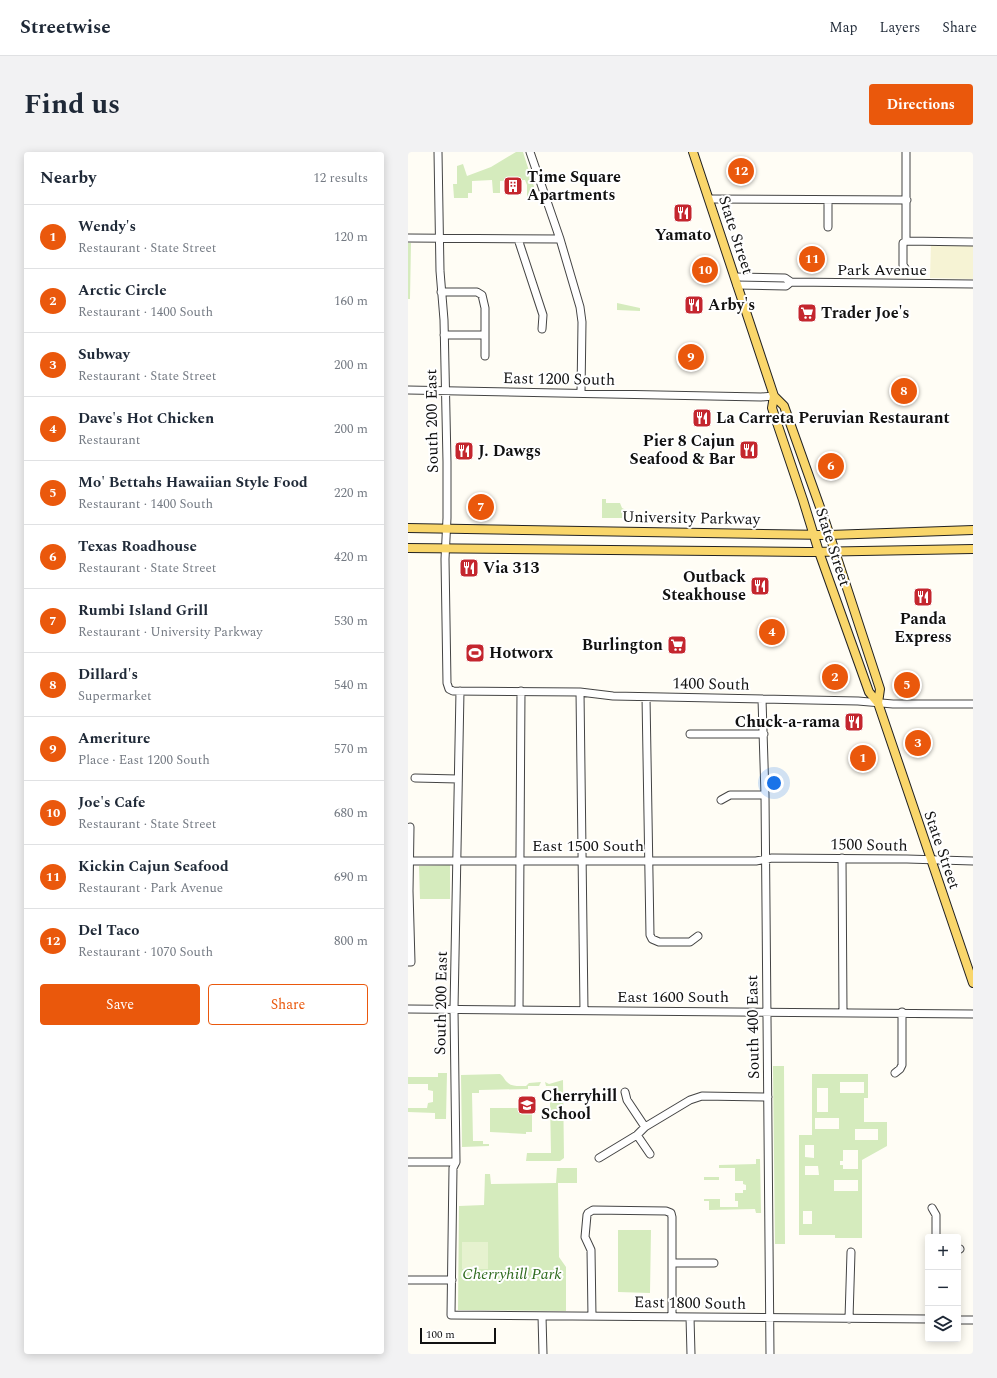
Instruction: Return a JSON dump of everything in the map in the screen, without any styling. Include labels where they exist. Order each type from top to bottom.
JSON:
[{"type":"main road","name":"State Street","points":[[693,152],[774,396],[784,406],[829,535],[880,689],[878,703]]},
{"type":"main road","name":"State Street","points":[[774,396],[772,408],[819,552],[869,692],[878,703],[973,983]]},
{"type":"main road","name":"University Parkway","points":[[408,528],[814,535],[973,530]]},
{"type":"main road","name":"University Parkway","points":[[408,548],[819,552],[973,549]]},
{"type":"street","name":"South 200 East","points":[[438,152],[447,462],[447,683],[449,688]]},
{"type":"street","points":[[530,152],[577,294],[582,322],[582,393]]},
{"type":"street","points":[[906,152],[906,241],[903,243],[903,265],[906,271]]},
{"type":"street","points":[[709,199],[907,200]]},
{"type":"street","points":[[828,200],[828,227]]},
{"type":"street","points":[[408,238],[560,239]]},
{"type":"street","points":[[518,239],[543,315],[542,329]]},
{"type":"street","points":[[906,241],[973,242]]},
{"type":"street","name":"Park Avenue","points":[[736,281],[785,278],[791,282],[973,284]]},
{"type":"street","points":[[441,292],[477,292],[482,295],[485,303],[485,356]]},
{"type":"street","points":[[444,335],[485,335]]},
{"type":"street","name":"East 1200 South","points":[[408,390],[761,397],[774,396]]},
{"type":"street","name":"1400 South","points":[[449,688],[453,691],[580,692],[612,696],[973,704]]},
{"type":"street","name":"South 200 East","points":[[451,1315],[453,1168],[456,1162],[454,1010],[460,691]]},
{"type":"street","points":[[518,1010],[521,692]]},
{"type":"street","points":[[580,692],[584,1010]]},
{"type":"street","points":[[646,697],[650,935],[652,939],[658,942],[690,942],[698,936]]},
{"type":"street","name":"South 400 East","points":[[762,699],[765,795],[770,1354]]},
{"type":"street","points":[[690,734],[764,734]]},
{"type":"street","points":[[415,778],[458,778]]},
{"type":"street","points":[[721,800],[730,795],[765,795]]},
{"type":"street","points":[[409,962],[410,827]]},
{"type":"street","name":"1500 South","points":[[765,860],[772,858],[842,858],[973,861]]},
{"type":"street","points":[[842,858],[843,1012]]},
{"type":"street","name":"East 1500 South","points":[[410,860],[756,862],[765,860]]},
{"type":"street","name":"East 1600 South","points":[[408,1009],[902,1012],[973,1014]]},
{"type":"street","points":[[895,1073],[902,1065],[902,1012]]},
{"type":"street","points":[[626,1092],[627,1100],[645,1127]]},
{"type":"street","points":[[599,1158],[637,1135],[645,1127],[690,1100],[702,1096],[768,1098]]},
{"type":"street","points":[[637,1135],[650,1154]]},
{"type":"street","points":[[408,1162],[456,1162]]},
{"type":"street","points":[[932,1208],[936,1215],[936,1234]]},
{"type":"street","points":[[592,1316],[591,1250],[584,1237],[586,1218],[588,1213],[593,1210],[666,1211],[670,1213],[672,1217],[672,1317]]},
{"type":"street","points":[[849,1319],[851,1252]]},
{"type":"street","points":[[672,1263],[714,1263]]},
{"type":"street","points":[[408,1280],[452,1280]]},
{"type":"street","name":"East 1800 South","points":[[451,1315],[925,1319]]},
{"type":"street","points":[[542,1316],[542,1354]]},
{"type":"street","points":[[690,1317],[691,1354]]},
{"type":"street","points":[[961,1320],[973,1320]]},
{"type":"shaded area","points":[[931,243],[973,244],[973,279],[930,278]]},
{"type":"green space","name":"Time Square Apartments","points":[[516,152],[523,152],[536,193],[527,198],[527,185],[525,180],[500,181],[500,193],[493,193],[492,180],[472,181],[472,193],[468,193],[468,198],[454,198],[453,184],[457,184],[457,166],[463,164],[467,176],[491,167]]},
{"type":"green space","points":[[408,243],[411,243],[410,299],[408,299]]},
{"type":"green space","points":[[617,303],[640,308],[640,311],[617,310]]},
{"type":"green space","points":[[602,499],[606,499],[606,503],[620,503],[622,508],[628,511],[623,518],[602,518]]},
{"type":"green space","points":[[450,865],[450,899],[420,899],[419,866]]},
{"type":"green space","points":[[773,1066],[784,1066],[785,1244],[775,1244]]},
{"type":"green space","points":[[438,1073],[447,1073],[446,1119],[435,1119],[435,1113],[408,1112],[408,1108],[427,1108],[428,1103],[433,1102],[433,1091],[428,1090],[428,1084],[408,1084],[408,1077],[438,1077]]},
{"type":"green space","points":[[500,1074],[509,1084],[518,1086],[526,1086],[529,1083],[541,1082],[539,1086],[528,1086],[528,1089],[479,1090],[479,1093],[472,1093],[473,1141],[483,1141],[483,1144],[489,1144],[489,1146],[462,1147],[461,1075]]},
{"type":"green space","points":[[812,1074],[868,1074],[868,1098],[864,1098],[864,1122],[887,1122],[887,1146],[862,1160],[862,1238],[835,1238],[835,1235],[799,1235],[799,1135],[812,1135]],"holes":[[[840,1082],[864,1082],[864,1093],[840,1093]],[[817,1088],[828,1088],[828,1112],[817,1112]],[[815,1118],[839,1118],[839,1129],[815,1129]],[[855,1129],[878,1129],[878,1140],[855,1140]],[[805,1145],[814,1145],[814,1158],[805,1157]],[[843,1150],[858,1150],[858,1169],[843,1169],[843,1165],[840,1165],[840,1161],[843,1161]],[[805,1166],[818,1166],[819,1175],[805,1175]],[[834,1180],[858,1180],[858,1191],[834,1191]],[[803,1211],[812,1211],[812,1224],[803,1224]]]},
{"type":"green space","points":[[563,1080],[564,1158],[560,1161],[526,1161],[527,1153],[551,1153],[550,1101],[554,1100],[554,1086],[546,1086],[545,1082],[549,1084]]},
{"type":"green space","points":[[490,1108],[532,1108],[532,1132],[526,1132],[526,1134],[490,1132]]},
{"type":"green space","points":[[756,1159],[760,1159],[761,1213],[756,1213],[755,1209],[709,1210],[709,1201],[704,1201],[704,1199],[720,1199],[720,1207],[738,1207],[738,1201],[735,1201],[735,1193],[743,1193],[743,1190],[746,1190],[746,1185],[743,1184],[743,1181],[735,1181],[735,1168],[719,1168],[719,1165],[756,1164]]},
{"type":"green space","name":"Cherryhill Park","points":[[557,1168],[577,1168],[577,1183],[558,1183],[559,1257],[566,1267],[566,1311],[458,1310],[459,1206],[484,1205],[485,1174],[490,1174],[491,1184],[556,1183]]},
{"type":"green space","points":[[704,1177],[719,1177],[719,1180],[704,1180]]},
{"type":"green space","points":[[618,1230],[651,1230],[650,1293],[618,1292]]},
{"type":"green space","points":[[462,1242],[488,1242],[488,1269],[462,1269]]},
{"type":"place","name":"Del Taco","points":[[741,171]]},
{"type":"place","name":"Time Square Apartments","points":[[513,186]]},
{"type":"place","name":"Yamato","points":[[683,213]]},
{"type":"place","name":"Kickin Cajun Seafood","points":[[812,259]]},
{"type":"place","name":"Joe's Cafe","points":[[705,270]]},
{"type":"place","name":"Arby's","points":[[694,305]]},
{"type":"place","name":"Trader Joe's","points":[[807,313]]},
{"type":"place","name":"Ameriture","points":[[691,357]]},
{"type":"place","name":"Dillard's","points":[[904,391]]},
{"type":"place","name":"La Carreta Peruvian Restaurant","points":[[702,418]]},
{"type":"place","name":"Pier 8 Cajun Seafood & Bar","points":[[749,450]]},
{"type":"place","name":"J. Dawgs","points":[[464,451]]},
{"type":"place","name":"Texas Roadhouse","points":[[831,466]]},
{"type":"place","name":"Rumbi Island Grill","points":[[481,507]]},
{"type":"place","name":"Via 313","points":[[469,568]]},
{"type":"place","name":"Outback Steakhouse","points":[[760,586]]},
{"type":"place","name":"Panda Express","points":[[923,597]]},
{"type":"place","name":"Dave's Hot Chicken","points":[[772,632]]},
{"type":"place","name":"Burlington","points":[[677,645]]},
{"type":"place","name":"Hotworx","points":[[475,653]]},
{"type":"place","name":"Arctic Circle","points":[[835,677]]},
{"type":"place","name":"Mo' Bettahs Hawaiian Style Food","points":[[907,685]]},
{"type":"place","name":"Chuck-a-rama","points":[[854,722]]},
{"type":"place","name":"Subway","points":[[918,743]]},
{"type":"place","name":"Wendy's","points":[[863,758]]},
{"type":"place","name":"Cherryhill School","points":[[527,1105]]}]
